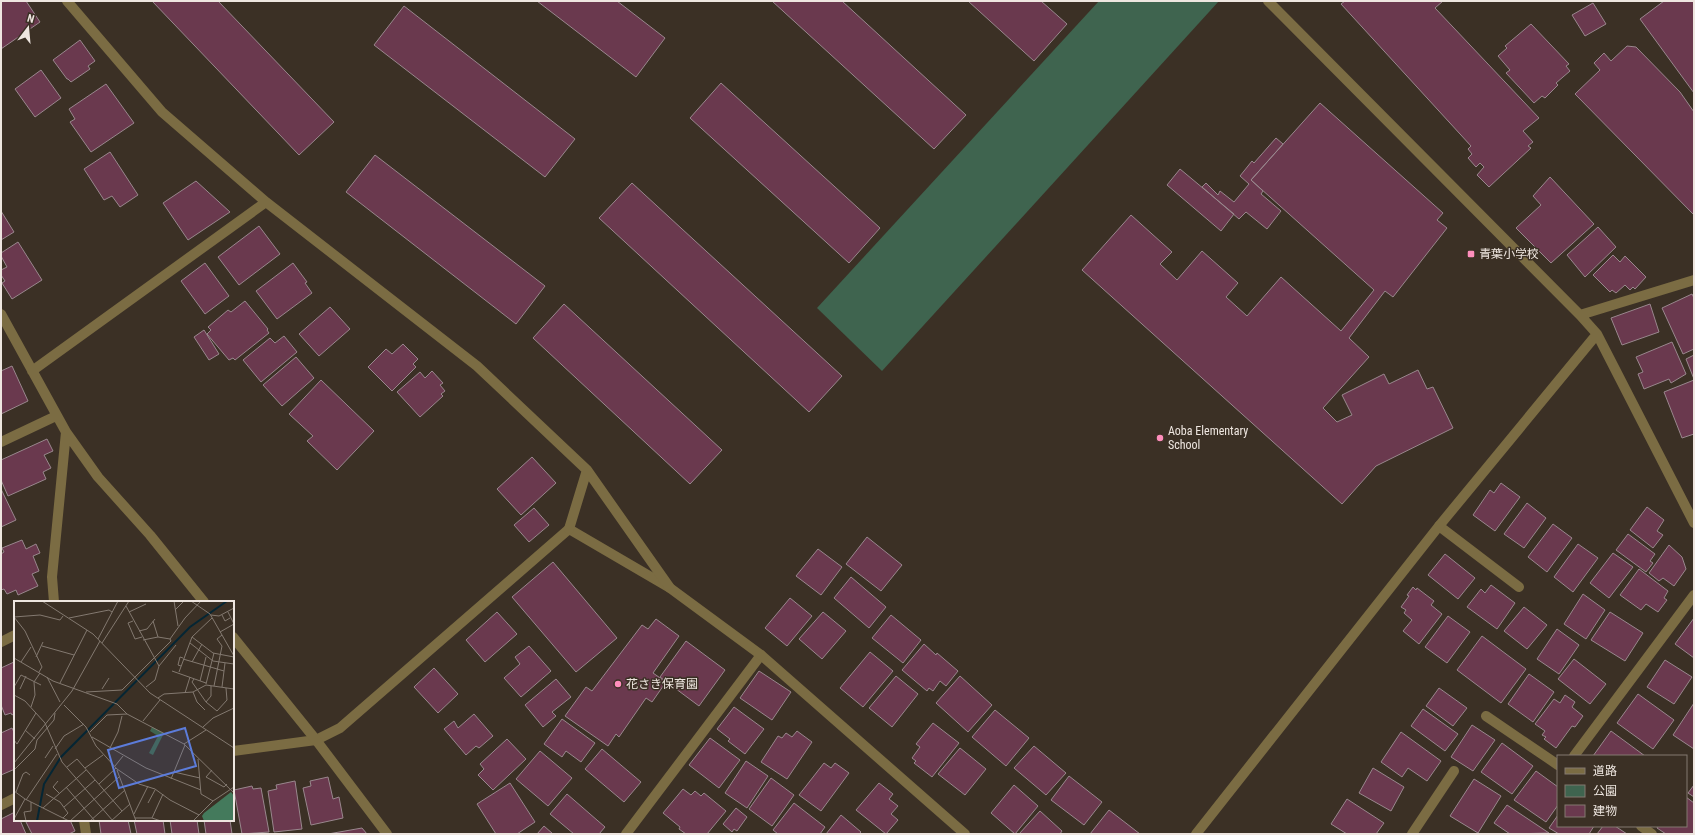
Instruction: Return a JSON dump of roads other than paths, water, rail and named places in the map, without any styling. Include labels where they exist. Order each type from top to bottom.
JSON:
[{"type":"street","points":[[67,1],[162,112],[266,202],[477,366],[586,470],[670,588]]},
{"type":"street","points":[[1268,1],[1580,315],[1597,334],[1694,524]]},
{"type":"street","points":[[32,371],[266,202]]},
{"type":"street","points":[[1580,315],[1694,280]]},
{"type":"street","points":[[1,314],[66,432],[98,476],[150,535],[203,601]]},
{"type":"street","points":[[1196,834],[1439,526],[1597,334]]},
{"type":"street","points":[[1,442],[56,416]]},
{"type":"street","points":[[54,601],[52,577],[66,432]]},
{"type":"street","points":[[234,751],[316,740],[340,728],[569,529],[586,470]]},
{"type":"street","points":[[1439,526],[1519,587]]},
{"type":"street","points":[[569,529],[670,588],[760,655],[965,834]]},
{"type":"street","points":[[1575,755],[1694,595]]},
{"type":"street","points":[[1,642],[14,636]]},
{"type":"street","points":[[234,638],[316,740],[387,834]]},
{"type":"street","points":[[626,834],[760,655]]},
{"type":"street","points":[[1486,716],[1557,764]]},
{"type":"street","points":[[1412,834],[1454,771]]},
{"type":"street","points":[[1,805],[14,798]]},
{"type":"street","points":[[84,821],[86,834]]},
{"type":"street","points":[[1642,827],[1652,834]]},
{"type":"place","name":"青葉小学校","points":[[1471,254]]},
{"type":"place","name":"Aoba Elementary School","points":[[1160,438]]},
{"type":"place","name":"花さき保育園","points":[[618,684]]}]
